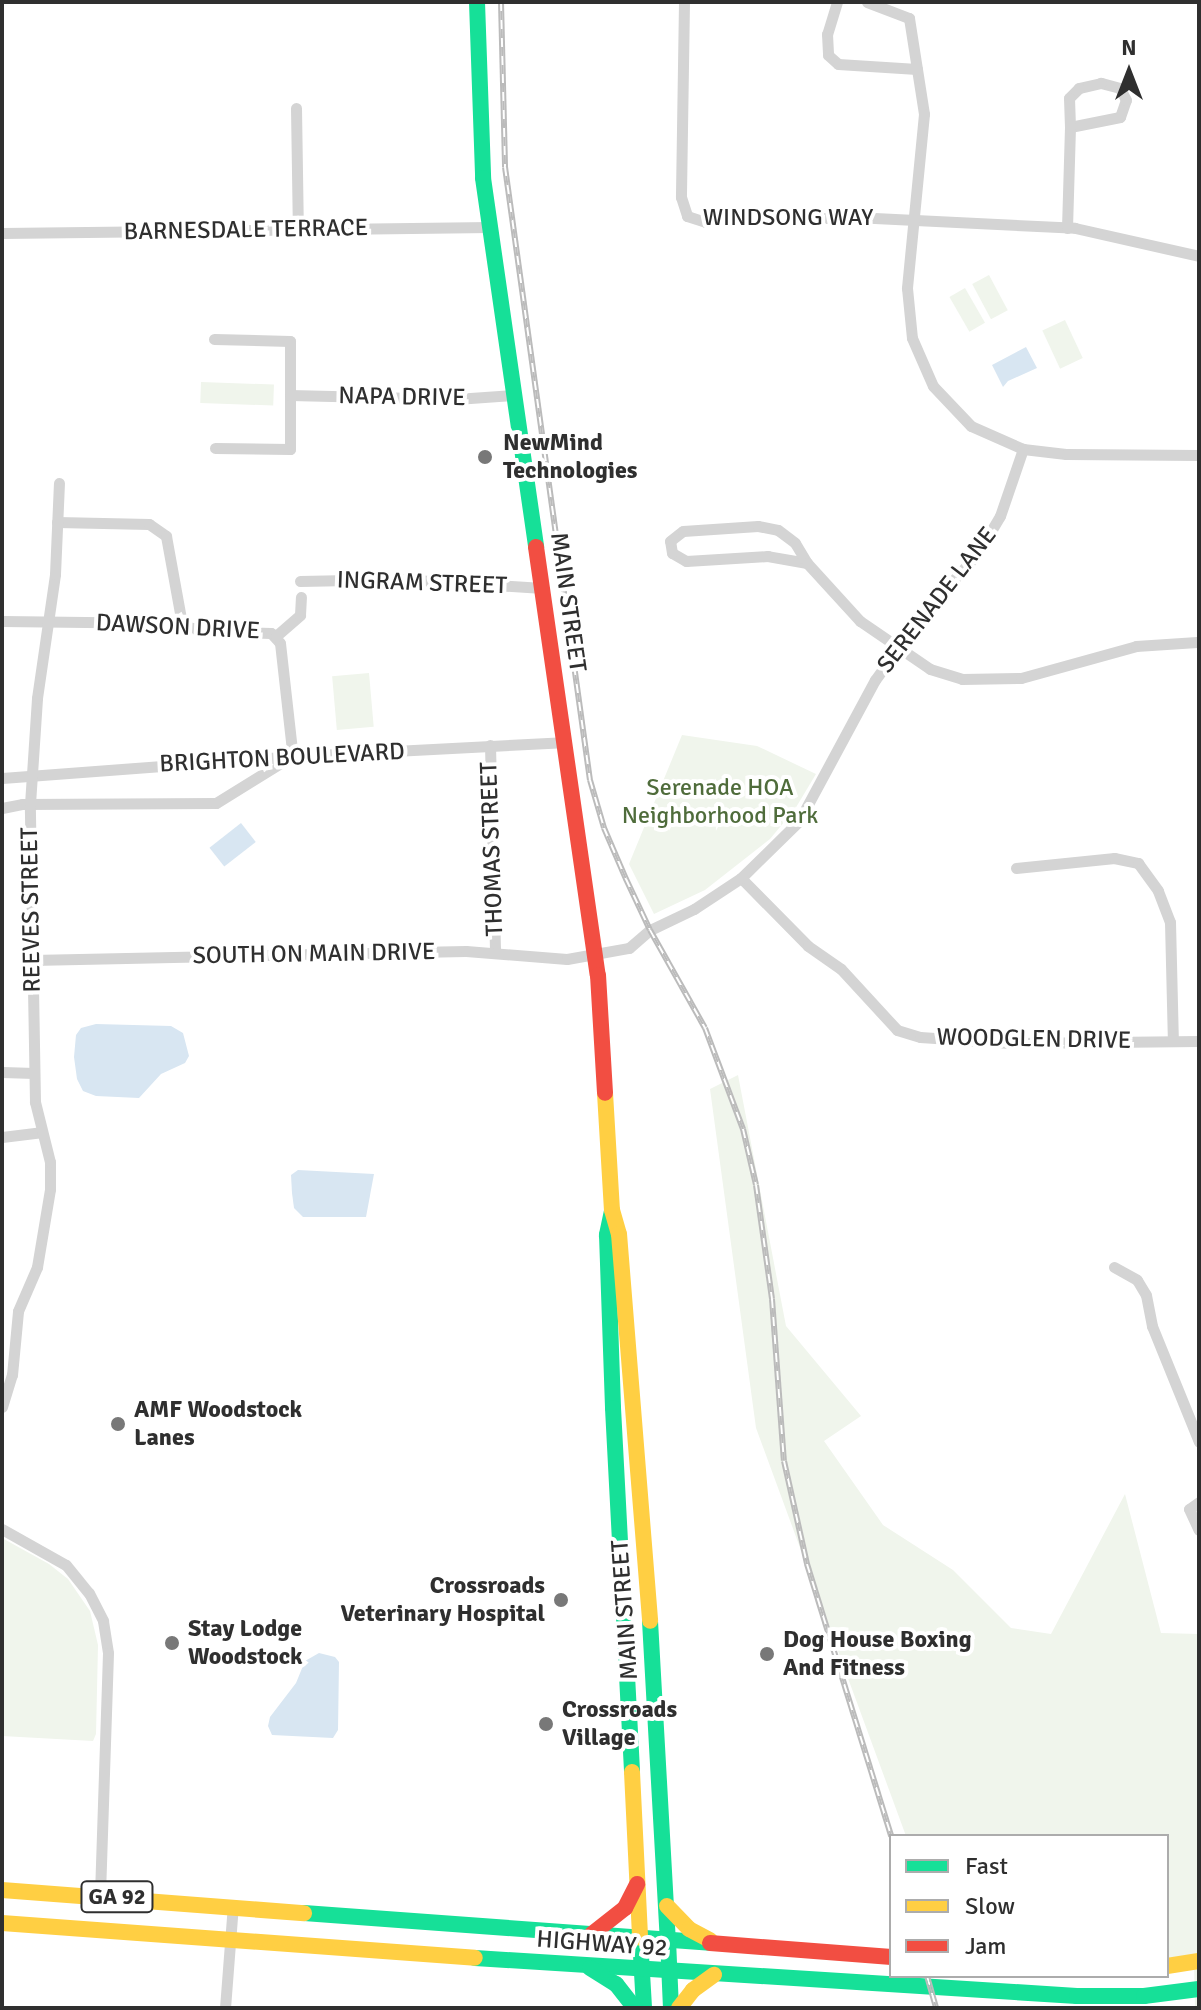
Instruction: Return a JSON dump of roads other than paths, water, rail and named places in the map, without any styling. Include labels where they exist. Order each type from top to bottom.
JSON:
[{"type":"main road","name":"MAIN STREET","points":[[477,2],[481,148],[490,227],[594,956],[612,1210],[619,1234],[656,1702],[671,2008]]},
{"type":"main road","name":"MAIN STREET","points":[[612,1210],[607,1235],[608,1269],[644,2008]]},
{"type":"main road","points":[[592,1934],[625,1908],[637,1884]]},
{"type":"main road","name":"HIGHWAY 92","points":[[2,1890],[233,1905],[889,1957]]},
{"type":"main road","points":[[667,1906],[689,1929],[720,1944]]},
{"type":"main road","name":"HIGHWAY 92","points":[[2,1923],[670,1973],[1032,1984],[1144,1996],[1199,1989]]},
{"type":"main road","points":[[1169,1966],[1199,1961]]},
{"type":"main road","points":[[588,1966],[616,1984],[635,2008]]},
{"type":"main road","points":[[679,2008],[700,1984],[714,1975]]},
{"type":"street","name":"WINDSONG WAY","points":[[684,2],[681,197],[687,216],[705,222],[854,217],[1067,228],[1199,256]]},
{"type":"street","points":[[837,2],[827,34],[828,55],[838,64],[917,69]]},
{"type":"street","points":[[867,2],[909,18],[924,114],[907,288],[912,338],[933,386],[971,426],[1023,449],[1066,454],[1199,455]]},
{"type":"street","points":[[1067,228],[1069,98],[1079,88],[1101,83],[1120,88],[1126,100],[1120,117],[1070,127]]},
{"type":"street","points":[[296,108],[298,230]]},
{"type":"street","name":"BARNESDALE TERRACE","points":[[2,233],[490,227]]},
{"type":"street","points":[[214,339],[290,341],[290,449],[215,448]]},
{"type":"street","name":"NAPA DRIVE","points":[[290,395],[456,399],[514,395]]},
{"type":"street","name":"SERENADE LANE","points":[[594,956],[629,948],[650,930],[704,904],[741,878],[799,821],[865,696],[897,648],[978,553],[1000,516],[1023,449]]},
{"type":"street","name":"REEVES STREET","points":[[2,1407],[12,1375],[18,1311],[37,1267],[50,1189],[50,1162],[41,1132],[34,1073],[30,804],[59,483]]},
{"type":"street","points":[[57,522],[149,524],[166,536],[182,624]]},
{"type":"street","points":[[807,563],[768,556],[686,561],[672,553],[670,541],[683,531],[768,527],[795,543],[807,563],[860,621],[897,648],[946,675],[1003,680],[1041,674],[1136,646],[1197,642]]},
{"type":"street","name":"INGRAM STREET","points":[[300,581],[399,579],[543,588]]},
{"type":"street","points":[[276,636],[300,615],[301,597]]},
{"type":"street","name":"DAWSON DRIVE","points":[[2,621],[182,624],[206,631],[264,631],[276,636],[280,643],[290,759]]},
{"type":"street","name":"BRIGHTON BOULEVARD","points":[[2,778],[563,742]]},
{"type":"street","name":"THOMAS STREET","points":[[490,745],[495,953]]},
{"type":"street","points":[[2,808],[30,804],[216,803],[290,759]]},
{"type":"street","points":[[1016,868],[1114,858],[1138,863],[1158,891],[1170,922],[1173,1041]]},
{"type":"street","name":"WOODGLEN DRIVE","points":[[741,878],[808,946],[841,969],[897,1030],[920,1037],[1010,1043],[1199,1041]]},
{"type":"street","name":"SOUTH ON MAIN DRIVE","points":[[32,960],[466,951],[554,959],[594,956]]},
{"type":"street","points":[[2,1072],[34,1073]]},
{"type":"street","points":[[2,1137],[41,1132]]},
{"type":"street","points":[[1114,1267],[1137,1280],[1146,1295],[1152,1326],[1199,1442]]},
{"type":"street","points":[[1199,1502],[1189,1509],[1199,1530]]},
{"type":"street","points":[[2,1529],[66,1565],[89,1593],[103,1621],[108,1653],[100,1895]]},
{"type":"street","points":[[225,2008],[233,1905]]},
{"type":"railway","points":[[501,2],[505,167],[590,780],[604,828],[626,879],[650,930],[705,1028],[743,1129],[756,1185],[772,1299],[784,1461],[807,1564],[890,1834]]},
{"type":"railway","points":[[928,1978],[936,2008]]},
{"type":"place","name":"NewMind Technologies","points":[[485,457]]},
{"type":"place","name":"AMF Woodstock Lanes","points":[[118,1424]]},
{"type":"place","name":"Crossroads Veterinary Hospital","points":[[561,1600]]},
{"type":"place","name":"Stay Lodge Woodstock","points":[[172,1643]]},
{"type":"place","name":"Dog House Boxing And Fitness","points":[[767,1654]]},
{"type":"place","name":"Crossroads Village","points":[[546,1724]]},
{"type":"park label","name":"Serenade HOA Neighborhood Park","points":[[720,802]]}]
